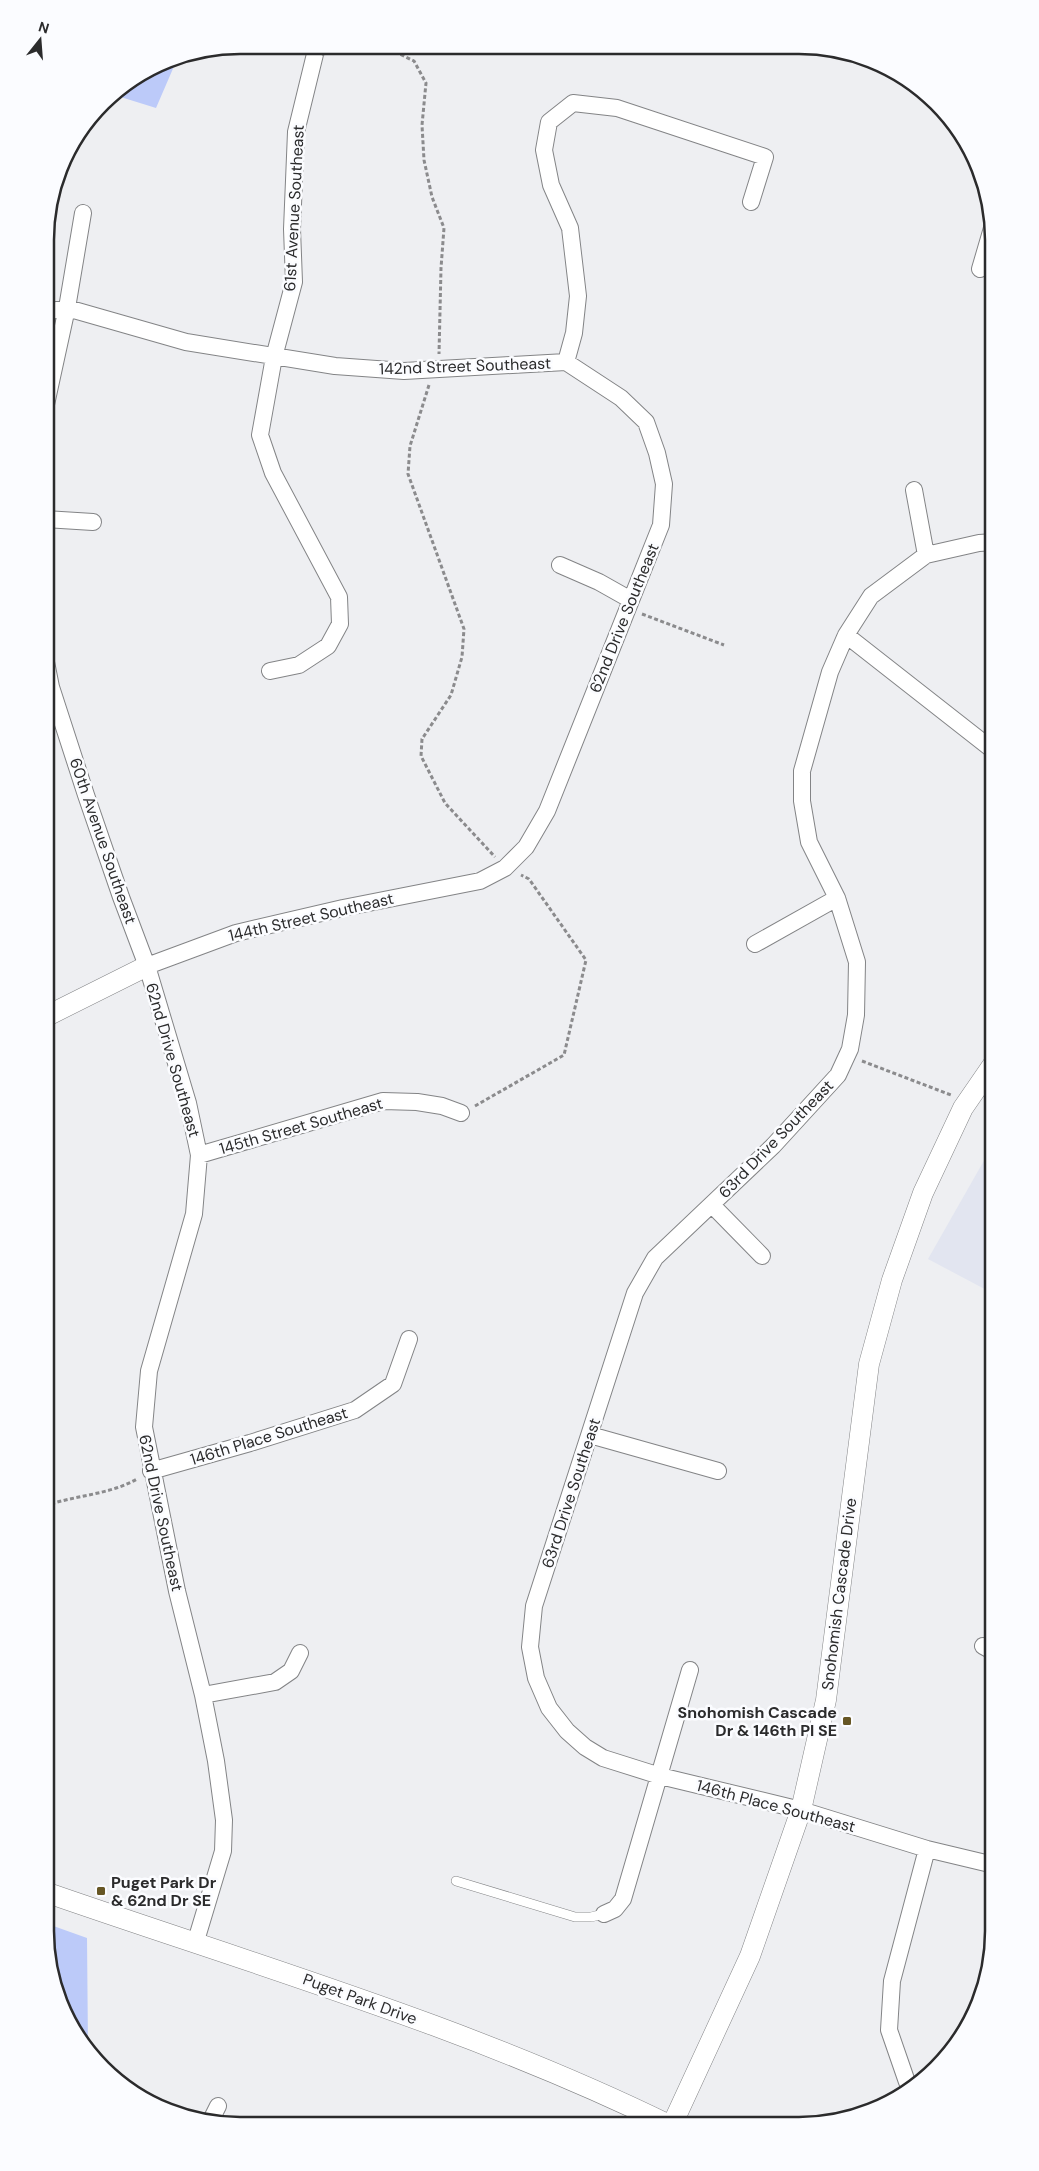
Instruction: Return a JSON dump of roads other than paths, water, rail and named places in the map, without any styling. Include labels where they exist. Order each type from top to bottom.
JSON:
[{"type":"street","name":"61st Avenue Southeast","points":[[270,671],[299,665],[328,646],[340,624],[339,597],[273,473],[260,435],[274,358],[294,282],[292,229],[296,132],[315,54]]},
{"type":"street","points":[[566,362],[574,333],[578,296],[570,228],[551,185],[544,150],[550,122],[573,102],[617,108],[766,157],[751,202]]},
{"type":"street","points":[[54,368],[67,308],[83,213]]},
{"type":"street","points":[[980,269],[985,252]]},
{"type":"street","name":"142nd Street Southeast","points":[[67,308],[186,342],[274,358],[335,366],[404,371],[566,362]]},
{"type":"street","points":[[54,310],[67,308]]},
{"type":"street","name":"62nd Drive Southeast","points":[[480,881],[505,868],[526,847],[547,811],[661,525],[664,484],[657,453],[646,422],[621,398],[566,362]]},
{"type":"street","points":[[914,490],[926,555]]},
{"type":"street","points":[[54,520],[93,522]]},
{"type":"street","name":"63rd Drive Southeast","points":[[567,1730],[549,1708],[536,1678],[530,1647],[534,1606],[635,1293],[655,1258],[773,1146],[838,1075],[847,1055],[856,1015],[857,962],[837,898],[809,842],[802,801],[802,771],[830,672],[846,635],[871,596],[926,555],[985,543]]},
{"type":"street","points":[[560,565],[599,582],[631,600]]},
{"type":"street","points":[[846,635],[985,744]]},
{"type":"street","name":"60th Avenue Southeast","points":[[54,696],[120,897],[147,966]]},
{"type":"street","name":"144th Street Southeast","points":[[147,966],[236,933],[343,908],[480,881]]},
{"type":"street","points":[[754,944],[837,898]]},
{"type":"street","points":[[54,1012],[147,966]]},
{"type":"street","name":"62nd Drive Southeast","points":[[147,966],[188,1103],[199,1155],[194,1214],[149,1371],[144,1428],[151,1471],[177,1591],[203,1695],[216,1761],[224,1820],[223,1850],[195,1944]]},
{"type":"street","name":"Snohomish Cascade Drive","points":[[674,2117],[750,1956],[801,1810],[826,1700],[869,1364],[892,1280],[923,1193],[967,1102],[985,1076]]},
{"type":"street","name":"145th Street Southeast","points":[[199,1155],[383,1101],[417,1102],[442,1106],[461,1113]]},
{"type":"street","points":[[712,1205],[762,1256]]},
{"type":"street","name":"146th Place Southeast","points":[[151,1471],[250,1443],[355,1410],[392,1384],[409,1339]]},
{"type":"street","points":[[590,1435],[718,1471]]},
{"type":"street","points":[[203,1695],[275,1682],[291,1671],[300,1653]]},
{"type":"street","points":[[604,1914],[615,1908],[623,1899],[690,1670]]},
{"type":"street","name":"146th Place Southeast","points":[[567,1730],[584,1747],[603,1758],[660,1776],[801,1810],[927,1849],[985,1863]]},
{"type":"street","points":[[906,2082],[888,2030],[892,1980],[927,1849]]},
{"type":"street","name":"Puget Park Drive","points":[[54,1895],[195,1944],[347,1993],[520,2058],[606,2094],[653,2117]]},
{"type":"street","points":[[213,2116],[218,2106]]},
{"type":"lane","points":[[456,1881],[575,1917],[591,1917],[604,1914]]},
{"type":"place","name":"Snohomish Cascade Dr & 146th Pl SE","points":[[847,1721]]},
{"type":"place","name":"Puget Park Dr & 62nd Dr SE","points":[[101,1891]]}]
